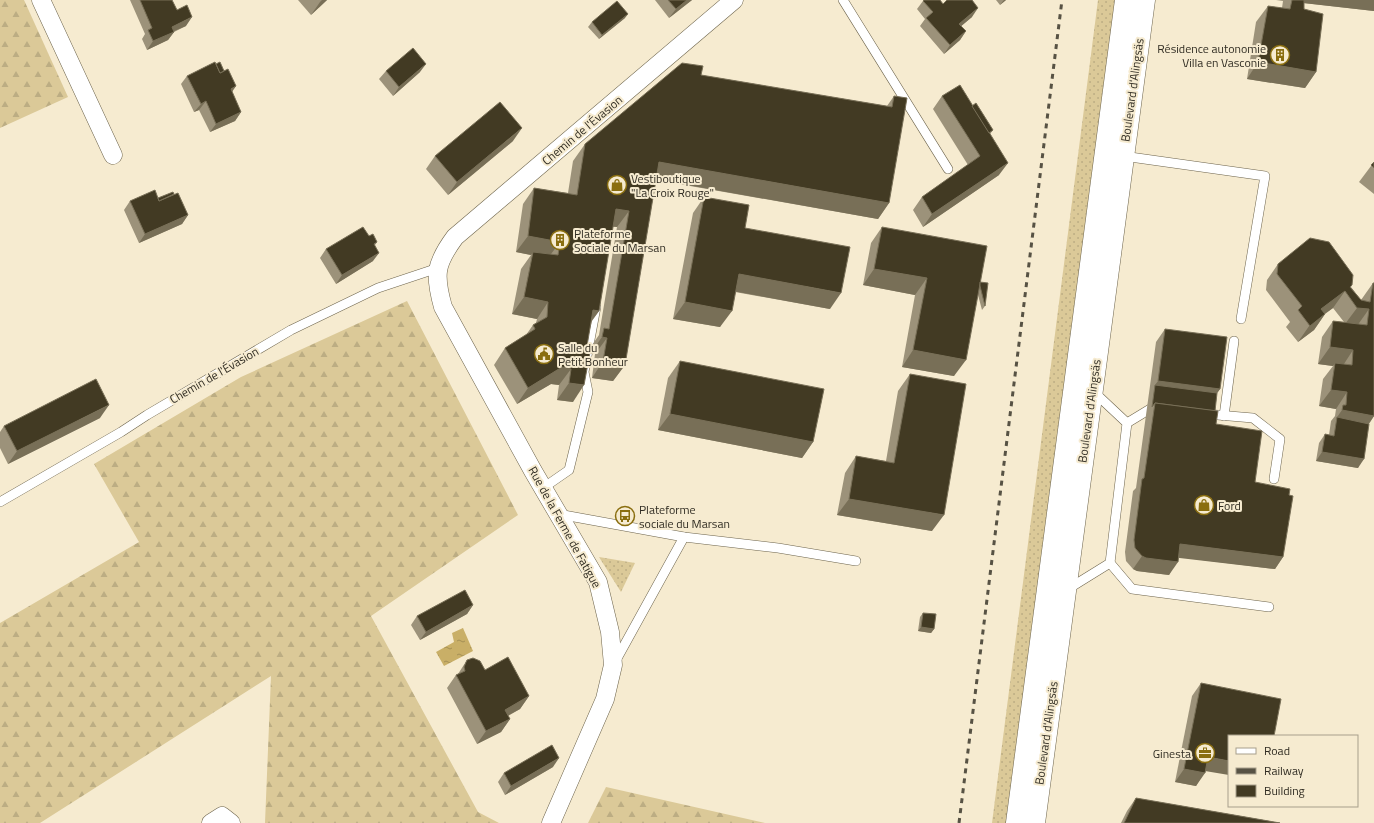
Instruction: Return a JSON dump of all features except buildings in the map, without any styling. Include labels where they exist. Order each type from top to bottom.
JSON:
[{"type":"main road","name":"Boulevard d'Alingsäs","points":[[1016,823],[1126,0]]},
{"type":"main road","name":"Boulevard d'Alingsäs","points":[[1034,823],[1144,0]]},
{"type":"street","points":[[41,0],[113,155]]},
{"type":"street","name":"Chemin de l'Évasion","points":[[437,287],[438,268],[445,251],[455,238],[734,0]]},
{"type":"street","name":"Rue de la Ferme de Fatigue","points":[[437,287],[443,307],[543,488],[598,582],[610,632],[613,665],[605,699],[551,823]]},
{"type":"street","points":[[211,823],[222,816],[231,823]]},
{"type":"lane","points":[[843,0],[948,169]]},
{"type":"lane","points":[[1124,156],[1265,176],[1241,319]]},
{"type":"lane","name":"Chemin de l'Évasion","points":[[0,502],[121,432],[146,415],[291,330],[378,288],[438,268]]},
{"type":"lane","points":[[543,488],[569,470],[588,392],[584,372],[598,297]]},
{"type":"lane","points":[[1224,416],[1234,341]]},
{"type":"lane","points":[[1092,390],[1127,423]]},
{"type":"lane","points":[[1127,423],[1150,409],[1165,411]]},
{"type":"lane","points":[[1195,413],[1253,418],[1280,439],[1274,479]]},
{"type":"lane","points":[[1127,423],[1110,563],[1132,589],[1269,607]]},
{"type":"lane","points":[[558,514],[684,537],[778,548],[856,561]]},
{"type":"lane","points":[[613,665],[684,537]]},
{"type":"lane","points":[[1065,591],[1110,563]]},
{"type":"green space","points":[[0,0],[24,0],[68,97],[0,128]]},
{"type":"green space","points":[[1098,0],[1115,0],[1006,823],[992,823]]},
{"type":"green space","points":[[407,301],[518,515],[371,616],[478,812],[499,823],[265,823],[271,676],[40,823],[0,823],[0,623],[139,542],[94,464],[241,377]]},
{"type":"green space","points":[[599,557],[635,563],[621,592]]},
{"type":"green space","points":[[606,787],[765,823],[588,823]]},
{"type":"water","points":[[463,628],[473,651],[444,666],[436,652],[454,642],[452,633]]},
{"type":"railway","points":[[959,823],[1062,0]]},
{"type":"place","name":"Résidence autonomie Villa en Vasconie","points":[[1280,55]]},
{"type":"place","name":"Vestiboutique \"La Croix Rouge\"","points":[[617,185]]},
{"type":"place","name":"Plateforme Sociale du Marsan","points":[[560,240]]},
{"type":"place","name":"Salle du Petit Bonheur","points":[[544,354]]},
{"type":"place","name":"Ford","points":[[1204,505]]},
{"type":"place","name":"Plateforme sociale du Marsan","points":[[625,516]]},
{"type":"place","name":"Ginesta","points":[[1205,753]]}]
